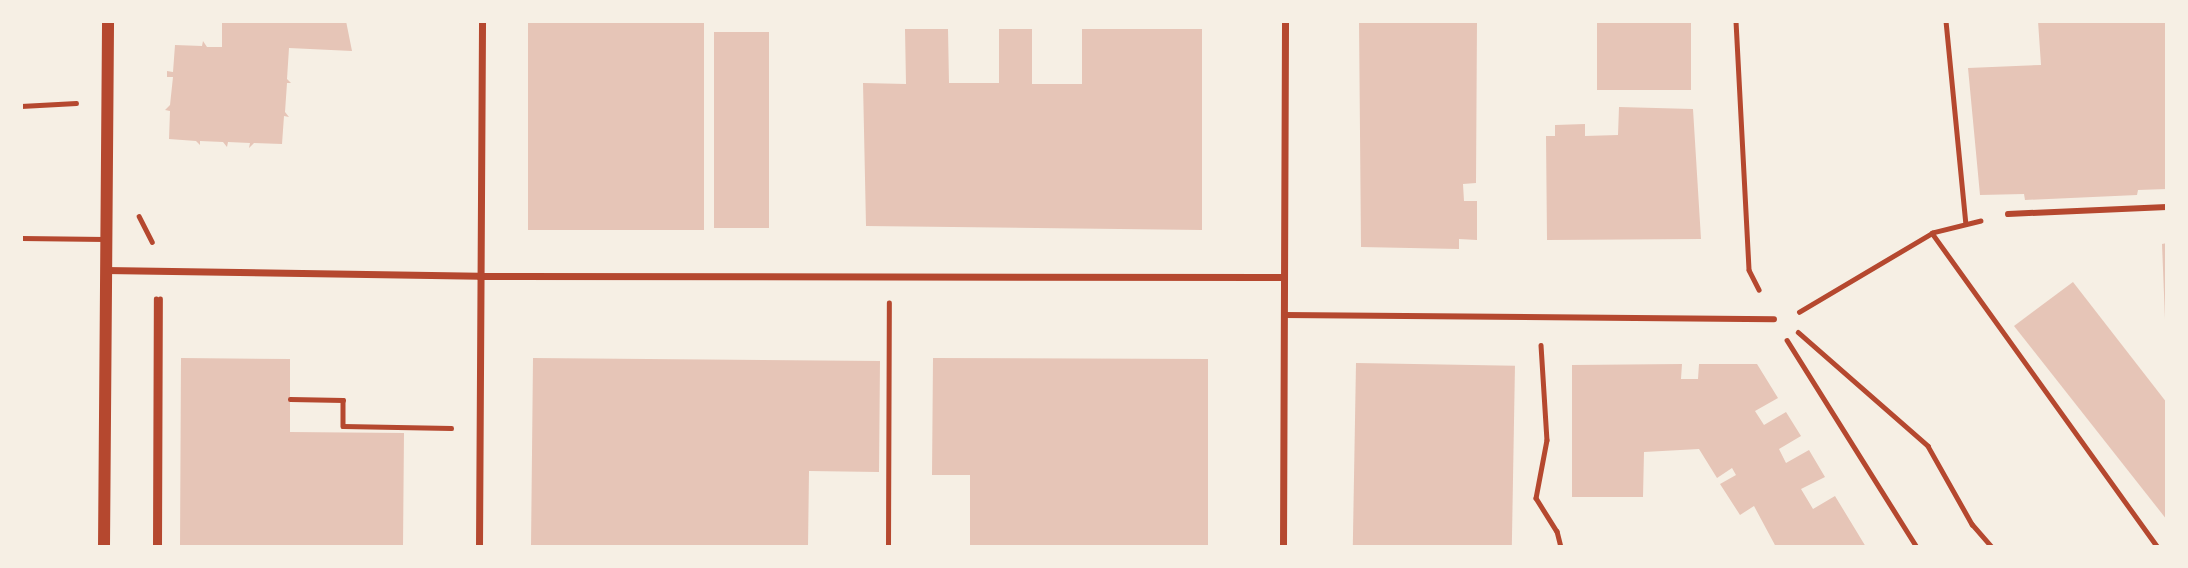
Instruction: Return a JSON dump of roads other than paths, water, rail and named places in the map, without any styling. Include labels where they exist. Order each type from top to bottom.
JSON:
[{"type":"street","points":[[104,547],[108,21]]},
{"type":"street","points":[[479,547],[482,21]]},
{"type":"street","points":[[1283,547],[1285,21]]},
{"type":"street","points":[[2008,214],[2167,207]]},
{"type":"street","points":[[105,270],[479,276],[1284,277]]},
{"type":"street","points":[[1284,315],[1774,318]]},
{"type":"lane","points":[[21,238],[106,239]]}]
